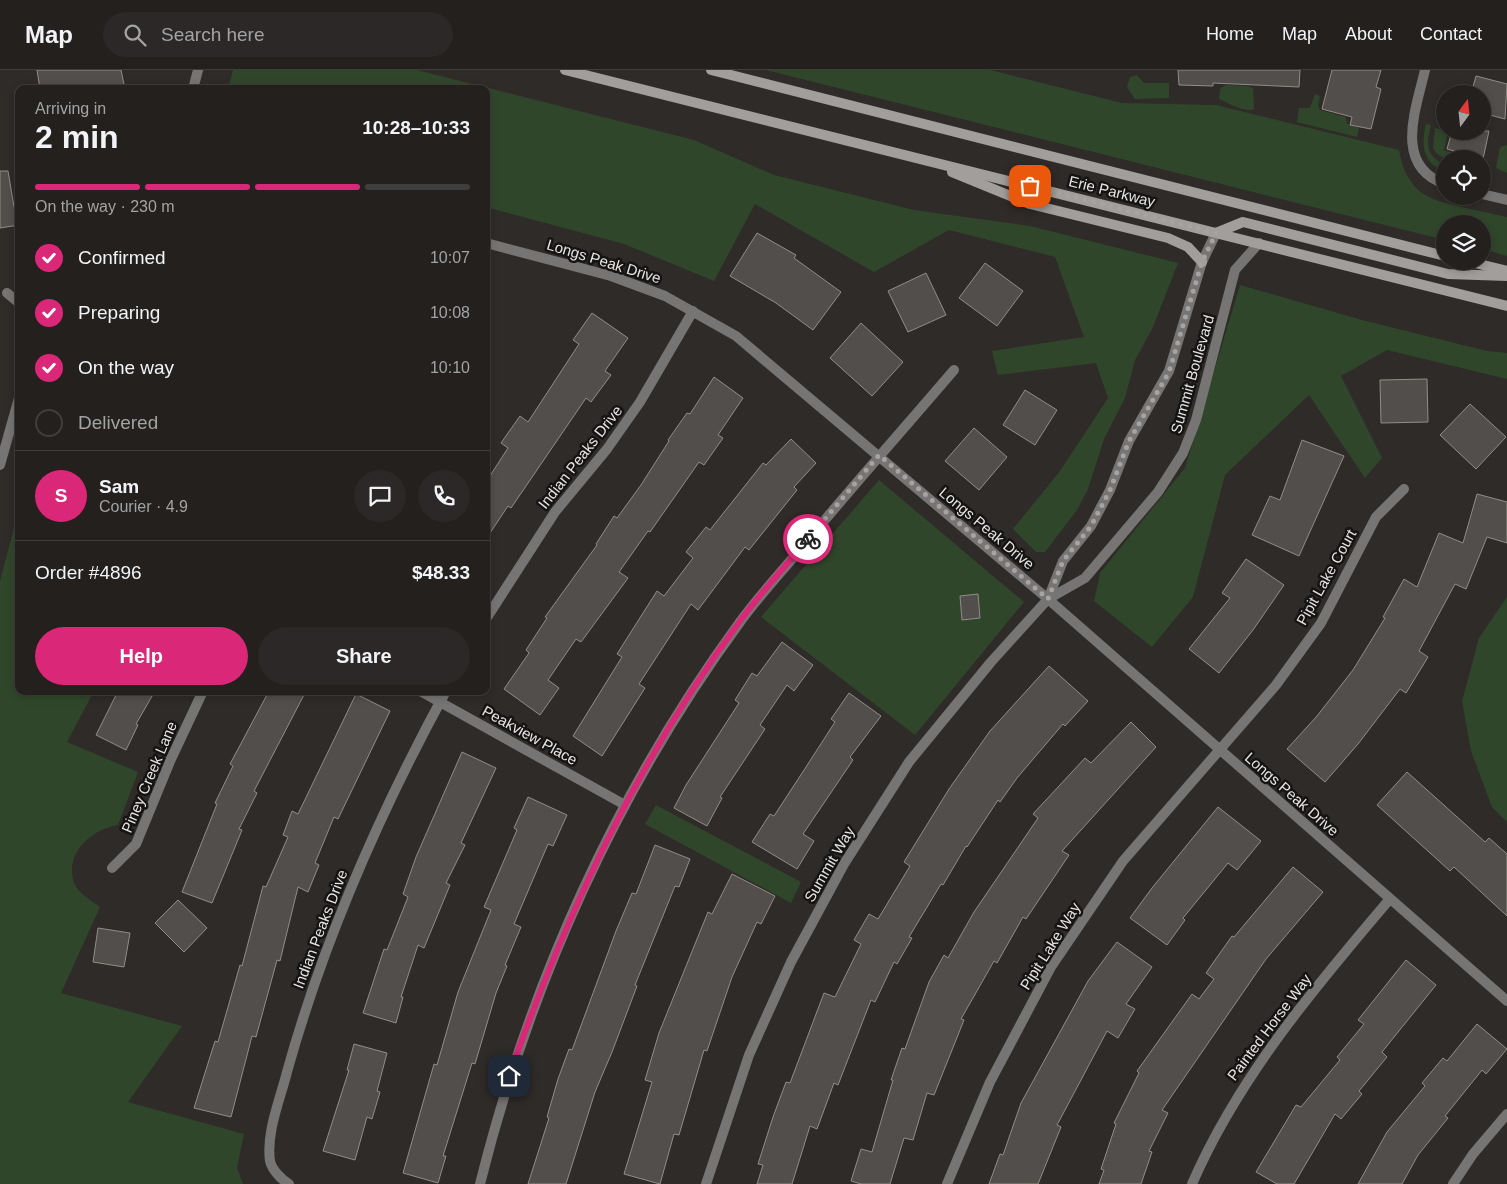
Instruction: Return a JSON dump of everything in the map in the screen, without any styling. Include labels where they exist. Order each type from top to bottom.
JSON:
[{"type":"main road","name":"Erie Parkway","points":[[565,70],[1507,306]]},
{"type":"main road","name":"Erie Parkway","points":[[712,70],[1436,254]]},
{"type":"main road","points":[[918,158],[1030,204],[1168,238],[1188,247],[1202,262]]},
{"type":"main road","points":[[1216,233],[1243,222],[1448,274],[1507,276]]},
{"type":"main road","points":[[1491,267],[1507,271]]},
{"type":"street","points":[[194,85],[198,70]]},
{"type":"street","points":[[1425,70],[1414,116],[1413,154],[1416,161],[1436,180]]},
{"type":"street","points":[[1491,196],[1507,200]]},
{"type":"street","name":"Summit Boulevard","points":[[1048,599],[1063,561],[1091,526],[1110,490],[1129,441],[1169,372],[1202,262],[1216,233]]},
{"type":"street","name":"Longs Peak Drive","points":[[490,244],[610,276],[666,296],[736,336],[1048,599],[1389,900],[1507,1001]]},
{"type":"street","name":"Summit Boulevard","points":[[1048,599],[1084,578],[1158,492],[1183,454],[1209,376],[1235,270],[1259,244]]},
{"type":"street","points":[[7,293],[15,300]]},
{"type":"street","name":"Indian Peaks Drive","points":[[490,613],[555,512],[607,449],[640,402],[693,311]]},
{"type":"street","points":[[480,1184],[504,1091],[525,1030],[588,877],[625,806],[693,691],[741,620],[879,455],[954,370]]},
{"type":"street","points":[[0,465],[15,412]]},
{"type":"street","name":"Pipit Lake Court","points":[[1221,751],[1276,685],[1321,623],[1376,517],[1404,489]]},
{"type":"street","name":"Summit Way","points":[[706,1184],[749,1055],[791,962],[844,864],[909,762],[990,662],[1048,599]]},
{"type":"street","name":"Piney Creek Lane","points":[[112,868],[136,844],[171,759],[201,695]]},
{"type":"street","name":"Peakview Place","points":[[427,695],[625,806]]},
{"type":"street","name":"Indian Peaks Drive","points":[[289,1184],[282,1180],[270,1163],[271,1131],[297,1038],[330,937],[416,747],[444,695]]},
{"type":"street","name":"Pipit Lake Way","points":[[947,1184],[990,1082],[1051,967],[1123,861],[1221,751]]},
{"type":"street","name":"Painted Horse Way","points":[[1192,1184],[1202,1159],[1244,1084],[1286,1026],[1389,900]]},
{"type":"street","points":[[1453,1184],[1473,1154],[1507,1114]]},
{"type":"green space","points":[[233,70],[417,70],[476,85],[229,85]]},
{"type":"green space","points":[[766,70],[990,70],[1122,103],[1216,105],[1399,150],[1407,176],[1419,191],[1436,200],[1436,205],[1455,205],[1507,217],[1507,256],[1491,251],[1491,215],[1436,215],[1436,238]]},
{"type":"green space","points":[[1137,75],[1144,83],[1169,83],[1169,98],[1135,99],[1127,87],[1130,77]]},
{"type":"green space","points":[[1226,85],[1253,88],[1254,109],[1241,109],[1219,99],[1220,89]]},
{"type":"green space","points":[[490,88],[694,140],[774,175],[914,210],[1030,226],[1178,263],[1153,327],[1135,360],[1125,398],[1104,439],[1088,489],[1077,510],[1045,552],[1036,552],[1013,529],[1060,471],[1108,398],[1096,363],[998,375],[992,351],[1084,337],[1055,257],[949,230],[874,272],[755,204],[714,281],[624,244],[490,208]]},
{"type":"green space","points":[[1315,94],[1320,96],[1318,106],[1320,110],[1346,117],[1347,124],[1359,128],[1357,137],[1297,122],[1299,108],[1310,108]]},
{"type":"green space","points":[[1426,124],[1431,125],[1428,144],[1431,153],[1436,159],[1436,167],[1425,152]]},
{"type":"green space","points":[[1435,128],[1436,140],[1446,140],[1444,150],[1436,150],[1436,152],[1433,148]]},
{"type":"green space","points":[[1507,145],[1507,173],[1496,168],[1500,147]]},
{"type":"green space","points":[[1240,285],[1362,320],[1487,351],[1507,353],[1507,379],[1387,350],[1341,376],[1382,458],[1365,478],[1309,395],[1225,475],[1193,597],[1152,647],[1094,601],[1100,573],[1185,468]]},
{"type":"green space","points":[[879,480],[1024,602],[915,735],[761,617]]},
{"type":"green space","points":[[15,524],[15,695],[92,695],[67,742],[138,772],[118,825],[108,827],[90,837],[82,844],[73,862],[72,872],[76,887],[100,907],[61,993],[182,1026],[128,1102],[244,1134],[237,1168],[243,1184],[0,1184],[0,581]]},
{"type":"green space","points":[[1507,597],[1507,822],[1492,807],[1471,751],[1462,701],[1479,638]]},
{"type":"green space","points":[[656,805],[801,882],[791,903],[645,824]]},
{"type":"building","points":[[37,70],[121,70],[124,85],[39,85]]},
{"type":"building","points":[[1178,70],[1300,70],[1299,87],[1213,83],[1213,86],[1179,85]]},
{"type":"building","points":[[1332,70],[1381,70],[1376,87],[1381,89],[1371,129],[1350,125],[1352,117],[1322,109]]},
{"type":"building","points":[[1476,76],[1507,84],[1505,119],[1491,115],[1491,85],[1474,85]]},
{"type":"building","points":[[1450,140],[1487,140],[1485,150],[1447,149]]},
{"type":"building","points":[[0,171],[8,171],[15,207],[15,226],[0,228]]},
{"type":"building","points":[[757,233],[796,255],[794,258],[841,292],[813,330],[776,303],[730,276]]},
{"type":"building","points":[[985,263],[1023,291],[997,326],[959,298]]},
{"type":"building","points":[[926,273],[946,315],[908,332],[888,291]]},
{"type":"building","points":[[592,313],[628,338],[605,371],[611,375],[591,402],[586,398],[511,508],[508,506],[490,533],[490,476],[508,448],[501,443],[520,416],[528,422],[579,344],[573,340]]},
{"type":"building","points":[[861,323],[903,362],[872,396],[830,358]]},
{"type":"building","points":[[714,377],[743,398],[718,435],[723,438],[704,465],[699,462],[650,532],[648,531],[619,572],[628,578],[581,642],[576,639],[548,680],[559,688],[540,715],[504,689],[529,653],[526,650],[547,618],[545,617],[597,545],[614,516],[617,518],[641,485],[668,440],[687,413],[690,414]]},
{"type":"building","points":[[1427,379],[1428,422],[1381,423],[1380,380]]},
{"type":"building","points":[[1025,390],[1057,410],[1035,445],[1003,425]]},
{"type":"building","points":[[1470,404],[1506,437],[1476,469],[1440,435]]},
{"type":"building","points":[[974,428],[1007,457],[979,490],[945,461]]},
{"type":"building","points":[[791,439],[816,463],[794,487],[797,490],[749,550],[745,547],[698,610],[691,604],[639,684],[645,688],[602,756],[573,736],[622,657],[617,654],[657,591],[664,596],[693,558],[686,552],[706,527],[710,530],[763,463],[766,465]]},
{"type":"building","points":[[1302,440],[1344,456],[1299,556],[1252,535],[1270,496],[1280,500]]},
{"type":"building","points":[[1477,494],[1507,502],[1507,543],[1487,537],[1466,589],[1455,584],[1419,651],[1428,657],[1406,693],[1400,689],[1358,744],[1325,782],[1287,749],[1317,716],[1353,670],[1385,618],[1383,617],[1404,579],[1417,587],[1439,533],[1463,543]]},
{"type":"building","points":[[1246,559],[1284,585],[1253,630],[1219,673],[1189,649],[1230,598],[1222,593]]},
{"type":"building","points":[[978,594],[980,618],[962,620],[960,596]]},
{"type":"building","points":[[782,642],[813,665],[794,691],[787,685],[760,725],[765,729],[720,797],[722,798],[707,826],[674,808],[686,785],[739,703],[735,700],[752,673],[757,676]]},
{"type":"building","points":[[1049,666],[1088,701],[1065,726],[1063,724],[1017,778],[1000,802],[998,800],[966,846],[943,885],[941,884],[909,937],[912,938],[897,964],[894,962],[875,1002],[871,1000],[838,1085],[834,1083],[817,1129],[810,1126],[792,1184],[757,1184],[763,1165],[758,1164],[773,1117],[786,1082],[790,1083],[824,993],[835,997],[861,944],[854,940],[869,914],[878,919],[910,866],[904,862],[949,789],[990,731]]},
{"type":"building","points":[[849,693],[881,716],[850,757],[853,760],[803,834],[814,841],[797,869],[752,842],[770,814],[774,816],[806,767],[835,722],[831,719]]},
{"type":"building","points":[[116,695],[153,695],[136,724],[138,725],[126,750],[96,735]]},
{"type":"building","points":[[267,695],[304,695],[254,791],[257,793],[239,829],[242,830],[212,903],[182,892],[217,804],[215,803],[233,766],[230,764]]},
{"type":"building","points":[[356,695],[390,711],[338,819],[334,817],[315,863],[319,865],[308,892],[298,887],[280,961],[277,960],[256,1037],[252,1036],[231,1117],[194,1108],[215,1041],[218,1042],[240,965],[242,966],[263,886],[266,887],[288,837],[283,835],[292,811],[298,814]]},
{"type":"building","points":[[1131,722],[1156,747],[1062,851],[1069,855],[1026,919],[1023,917],[997,963],[994,961],[961,1019],[964,1020],[934,1095],[927,1093],[913,1140],[904,1138],[890,1184],[861,1184],[851,1181],[861,1149],[872,1152],[893,1080],[891,1080],[902,1048],[905,1049],[929,982],[944,955],[948,958],[974,912],[1038,818],[1033,814],[1085,758],[1091,763]]},
{"type":"building","points":[[462,752],[496,768],[461,843],[465,845],[446,883],[450,885],[424,948],[418,945],[401,997],[403,997],[396,1023],[363,1013],[384,949],[387,950],[408,897],[403,894],[416,857]]},
{"type":"building","points":[[1407,772],[1485,842],[1489,838],[1507,854],[1507,916],[1454,867],[1450,871],[1377,805]]},
{"type":"building","points":[[528,797],[567,815],[553,846],[548,844],[514,924],[521,927],[505,965],[507,966],[496,993],[475,1064],[472,1063],[443,1156],[446,1156],[438,1183],[403,1173],[434,1064],[437,1065],[458,992],[491,910],[484,907],[517,830],[514,828]]},
{"type":"building","points":[[1218,807],[1261,841],[1237,870],[1228,863],[1183,918],[1185,920],[1167,945],[1130,918]]},
{"type":"building","points":[[655,845],[690,859],[679,887],[675,886],[635,985],[637,986],[595,1092],[566,1184],[528,1184],[549,1118],[547,1117],[558,1079],[569,1049],[572,1050],[616,931],[632,893],[636,894]]},
{"type":"building","points":[[1293,867],[1323,892],[1266,959],[1162,1110],[1168,1113],[1149,1151],[1152,1152],[1141,1184],[1099,1184],[1104,1170],[1101,1169],[1116,1124],[1114,1123],[1139,1073],[1137,1071],[1192,994],[1199,999],[1214,979],[1206,973],[1232,936],[1234,937]]},
{"type":"building","points":[[732,874],[775,896],[761,924],[757,922],[732,977],[707,1051],[704,1050],[679,1135],[674,1134],[660,1184],[624,1174],[652,1082],[645,1080],[659,1033],[708,912],[712,914]]},
{"type":"building","points":[[178,900],[207,928],[184,952],[155,923]]},
{"type":"building","points":[[98,928],[130,933],[124,967],[93,962]]},
{"type":"building","points":[[1117,942],[1152,967],[1126,1004],[1135,1009],[1118,1038],[1107,1031],[1057,1125],[1061,1127],[1038,1184],[989,1184],[1000,1154],[1003,1155],[1021,1103],[1088,981]]},
{"type":"building","points":[[1406,960],[1436,985],[1382,1052],[1387,1057],[1359,1091],[1362,1094],[1341,1119],[1335,1114],[1294,1184],[1277,1184],[1256,1172],[1296,1105],[1301,1107],[1340,1060],[1337,1057],[1364,1024],[1358,1020]]},
{"type":"building","points":[[1477,1024],[1507,1049],[1486,1074],[1482,1070],[1445,1116],[1448,1118],[1418,1155],[1402,1184],[1358,1184],[1387,1132],[1425,1086],[1422,1083],[1443,1058],[1447,1061]]},
{"type":"building","points":[[354,1044],[387,1053],[377,1091],[380,1092],[372,1119],[367,1117],[355,1160],[323,1151],[349,1070],[347,1070]]},
{"type":"way so far","points":[[808,539],[879,455],[1048,599],[1063,561],[1091,526],[1110,490],[1129,441],[1169,372],[1184,330],[1202,262],[1216,233],[1030,186]]},
{"type":"route","points":[[509,1076],[554,955],[588,877],[615,823],[656,750],[703,675],[741,620],[808,539]]}]
